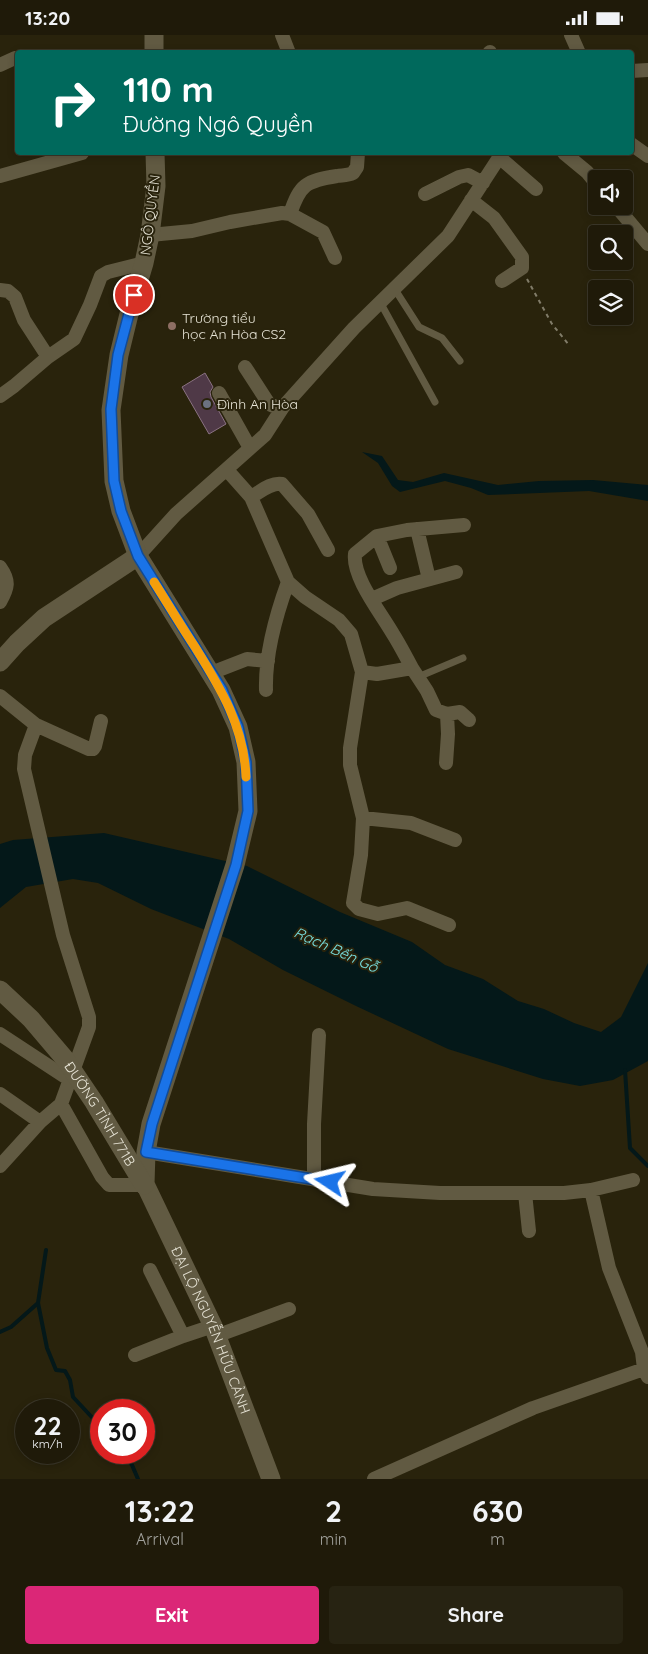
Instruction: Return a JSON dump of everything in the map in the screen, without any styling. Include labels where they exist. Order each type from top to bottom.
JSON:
[{"type":"street","points":[[154,35],[154,50]]},
{"type":"street","points":[[282,35],[288,50]]},
{"type":"street","points":[[571,35],[578,50]]},
{"type":"street","points":[[0,65],[15,58]]},
{"type":"street","points":[[634,71],[648,69]]},
{"type":"street","points":[[634,147],[648,155]]},
{"type":"street","points":[[0,176],[69,155]]},
{"type":"street","name":"NGÔ QUYỀN","points":[[156,155],[156,186],[150,235],[118,355],[111,409],[114,481],[121,511],[138,556],[222,690],[238,727],[246,762],[248,811],[236,865],[197,985]]},
{"type":"street","points":[[290,214],[300,189],[318,179],[353,173],[357,167],[358,155]]},
{"type":"street","points":[[0,662],[44,618],[138,556],[176,514],[265,435],[283,407],[354,328],[448,236],[501,155],[536,189]]},
{"type":"street","points":[[566,155],[588,173]]},
{"type":"street","points":[[424,194],[468,175],[482,183]]},
{"type":"street","points":[[471,200],[494,218],[522,257],[522,268],[502,281]]},
{"type":"street","points":[[150,235],[192,231],[282,213],[290,214],[323,232],[335,258]]},
{"type":"street","points":[[624,215],[648,244]]},
{"type":"street","points":[[0,396],[48,357],[74,339],[101,276],[108,272],[144,263]]},
{"type":"street","points":[[0,290],[8,291],[15,297],[24,321],[48,357]]},
{"type":"street","points":[[245,367],[269,404],[283,407]]},
{"type":"street","points":[[218,393],[250,448]]},
{"type":"street","points":[[227,469],[251,497],[288,582],[305,597],[345,625],[351,634],[362,671],[352,731],[350,765],[363,818],[361,855],[353,903],[355,907],[363,911],[378,914],[407,908],[449,925]]},
{"type":"street","points":[[251,497],[277,483],[282,484],[308,514],[328,550]]},
{"type":"street","points":[[464,525],[417,529],[377,536],[355,554],[354,561],[364,585],[436,710],[447,714],[460,712],[469,720]]},
{"type":"street","points":[[417,529],[429,579]]},
{"type":"street","points":[[377,536],[390,568]]},
{"type":"street","points":[[0,567],[6,576],[7,585],[0,602]]},
{"type":"street","points":[[372,599],[397,588],[456,572]]},
{"type":"street","points":[[266,690],[268,661],[278,610],[288,582]]},
{"type":"street","points":[[211,673],[248,659],[268,661]]},
{"type":"street","points":[[362,671],[377,674],[415,672]]},
{"type":"street","points":[[0,696],[36,725],[89,749],[93,749],[96,746],[101,721]]},
{"type":"street","points":[[446,763],[447,714]]},
{"type":"street","points":[[0,1166],[40,1122],[61,1103],[89,1027],[89,1017],[63,935],[24,769],[25,755],[36,725]]},
{"type":"street","points":[[363,818],[411,823],[454,841]]},
{"type":"street","name":"ĐƯỜNG TỈNH 771B","points":[[144,1185],[146,1152],[152,1124],[197,985]]},
{"type":"street","name":"ĐƯỜNG TỈNH 771B","points":[[0,990],[31,1019],[48,1039],[72,1075],[94,1102],[144,1185]]},
{"type":"street","points":[[0,1034],[72,1075]]},
{"type":"street","points":[[314,1179],[314,1124],[319,1035]]},
{"type":"street","points":[[0,1095],[40,1122]]},
{"type":"street","points":[[61,1103],[102,1177],[109,1185],[144,1185]]},
{"type":"street","points":[[146,1152],[373,1189],[440,1193],[564,1193],[591,1190],[633,1180]]},
{"type":"street","name":"ĐẠI LỘ NGUYỄN HỮU CẢNH","points":[[144,1185],[214,1331],[271,1479]]},
{"type":"street","points":[[374,1479],[533,1408],[646,1373],[642,1352],[609,1268],[591,1190]]},
{"type":"street","points":[[525,1193],[529,1231]]},
{"type":"street","points":[[150,1270],[183,1336]]},
{"type":"street","points":[[135,1355],[183,1336],[214,1331],[289,1309]]},
{"type":"lane","points":[[394,288],[419,327],[442,338],[460,361]]},
{"type":"lane","points":[[380,302],[434,401]]},
{"type":"lane","points":[[415,672],[463,658]]},
{"type":"path","points":[[522,268],[535,296],[552,324],[569,345]]},
{"type":"water","points":[[362,452],[382,456],[398,480],[413,482],[444,473],[498,485],[539,481],[593,480],[648,485],[648,501],[589,491],[488,495],[445,481],[400,492],[392,486],[378,463]]},
{"type":"water","name":"Rạch Bến Gỗ","points":[[104,833],[247,866],[340,912],[412,942],[445,965],[483,979],[518,1001],[544,1009],[574,1023],[601,1032],[621,1017],[648,963],[648,1061],[613,1080],[580,1086],[543,1079],[448,1049],[283,970],[229,939],[151,909],[98,883],[73,879],[26,887],[0,908],[0,844],[13,840]]},
{"type":"building","name":"Đình An Hòa","points":[[205,373],[213,387],[210,392],[211,397],[226,424],[209,434],[182,387]]},
{"type":"waterway","points":[[625,1070],[630,1148],[648,1166]]},
{"type":"waterway","points":[[0,1332],[11,1327],[38,1303],[46,1250]]},
{"type":"waterway","points":[[38,1303],[47,1348],[56,1370],[65,1371],[70,1380],[73,1397],[90,1415]]},
{"type":"waterway","points":[[131,1464],[138,1479]]},
{"type":"slow traffic","points":[[154,582],[222,690],[238,727],[246,762],[246,777]]},
{"type":"place","name":"Trường tiểu học An Hòa CS2","points":[[172,326]]},
{"type":"place","name":"Đình An Hòa","points":[[207,404]]},
{"type":"route","points":[[134,295],[118,355],[111,409],[114,481],[121,511],[138,556],[222,690],[238,727],[246,762],[248,811],[236,865],[152,1124],[146,1152],[330,1182]]}]
